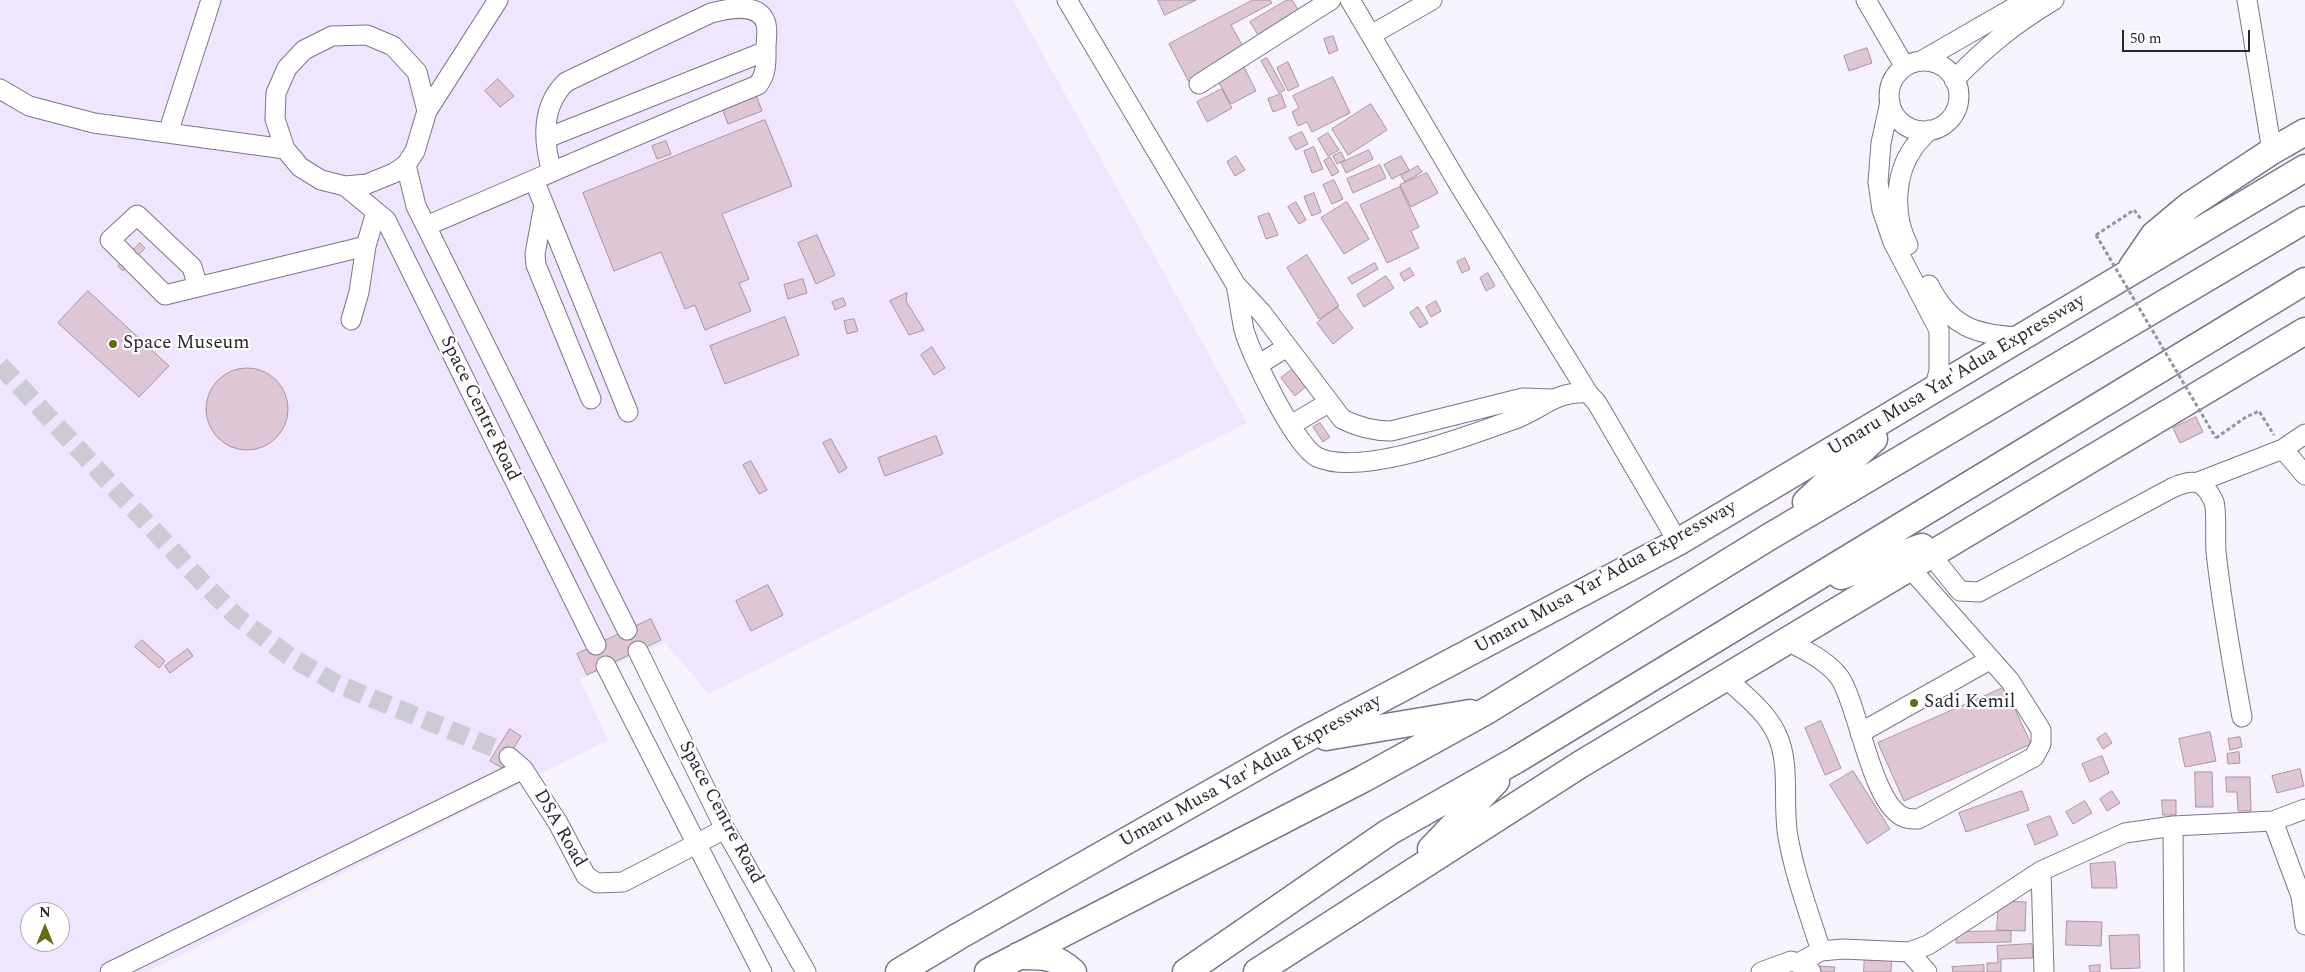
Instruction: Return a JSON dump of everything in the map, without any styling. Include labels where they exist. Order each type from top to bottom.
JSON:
[{"type":"highway","points":[[2127,274],[2154,235],[2190,205],[2272,151],[2305,132]]},
{"type":"highway","name":"Umaru Musa Yar'Adua Expressway","points":[[899,972],[1302,741],[1678,542],[2305,168]]},
{"type":"highway","points":[[988,972],[1363,779],[1488,710],[1769,537],[2305,220]]},
{"type":"highway","points":[[1186,972],[1389,832],[1516,760],[2305,281]]},
{"type":"highway","points":[[1257,972],[1581,764],[2305,332]]},
{"type":"highway","points":[[1769,537],[1911,404]]},
{"type":"highway","points":[[1790,594],[1976,528]]},
{"type":"highway","points":[[1302,741],[1488,710]]},
{"type":"highway","points":[[1401,880],[1516,760]]},
{"type":"highway","points":[[1016,956],[1047,956],[1063,964],[1073,972]]},
{"type":"street","points":[[168,133],[211,0]]},
{"type":"street","points":[[428,111],[417,72],[393,46],[367,36],[332,36],[304,50],[287,68],[276,93],[275,119],[285,149],[300,167],[321,180],[345,186],[367,184],[394,173],[406,165],[415,151],[428,111],[498,0]]},
{"type":"street","points":[[1067,0],[1236,285],[1262,313],[1342,419],[1354,425],[1377,431],[1391,431],[1523,398],[1550,399],[1576,392],[1588,393]]},
{"type":"street","points":[[1199,84],[1331,0]]},
{"type":"street","points":[[1350,0],[1461,188],[1588,393],[1597,403],[1678,542]]},
{"type":"street","points":[[1371,36],[1432,0]]},
{"type":"street","points":[[1866,0],[1913,64]]},
{"type":"street","points":[[1929,130],[1911,128],[1901,122],[1894,113],[1889,91],[1893,80],[1913,64],[2027,0]]},
{"type":"street","points":[[1954,80],[1984,49],[2012,26],[2054,0]]},
{"type":"street","points":[[2247,0],[2272,151]]},
{"type":"street","points":[[426,226],[534,180],[655,127],[758,85],[764,78],[766,26],[764,18],[757,12],[743,8],[732,8],[711,13],[566,82],[552,99],[546,115],[547,153],[552,172]]},
{"type":"street","points":[[546,138],[766,51]]},
{"type":"street","points":[[1913,64],[1933,62],[1943,66],[1954,80],[1959,95],[1955,112],[1944,124],[1929,130],[1913,148],[1903,167],[1899,183],[1899,220],[1906,240],[1936,299],[1953,318],[1964,326],[1991,335],[2022,337]]},
{"type":"street","points":[[0,90],[30,106],[94,123],[285,149]]},
{"type":"street","points":[[643,99],[655,127]]},
{"type":"street","points":[[1890,102],[1881,143],[1878,182],[1882,210],[1893,242],[1939,330],[1939,371],[1934,390]]},
{"type":"street","name":"Space Centre Road","points":[[406,165],[416,206],[627,630]]},
{"type":"street","points":[[534,180],[628,412]]},
{"type":"street","name":"Space Centre Road","points":[[345,186],[386,220],[596,645]]},
{"type":"street","points":[[544,205],[535,254],[536,265],[591,399]]},
{"type":"street","points":[[351,320],[359,292],[366,246],[376,212]]},
{"type":"street","points":[[198,287],[192,267],[137,215],[110,240],[165,295],[198,287],[366,246]]},
{"type":"street","points":[[1236,285],[1245,330],[1258,365],[1291,425],[1306,448],[1318,457],[1339,462],[1358,463],[1420,451],[1530,414],[1550,399]]},
{"type":"street","points":[[1258,365],[1287,348]]},
{"type":"street","points":[[1291,425],[1328,402]]},
{"type":"street","points":[[1920,561],[1960,591],[1979,592],[2172,488],[2189,481],[2198,482],[2283,449],[2304,437]]},
{"type":"street","points":[[2283,449],[2305,475]]},
{"type":"street","points":[[2198,482],[2205,488],[2215,504],[2218,560],[2226,625],[2242,717]]},
{"type":"street","points":[[1788,641],[1821,660],[1836,674],[1849,697],[1872,768],[1890,806],[1905,818],[1918,819],[2034,757],[2041,744],[2041,730],[2010,682],[1991,659],[1920,561]]},
{"type":"street","name":"Space Centre Road","points":[[638,651],[725,828],[806,972]]},
{"type":"street","points":[[1860,733],[1991,659]]},
{"type":"street","name":"Space Centre Road","points":[[606,666],[762,972]]},
{"type":"street","points":[[1726,678],[1764,714],[1777,735],[1784,761],[1788,836],[1794,865],[1821,951]]},
{"type":"street","name":"DSA Road","points":[[110,972],[516,763],[558,823],[586,876],[597,883],[623,882],[725,828]]},
{"type":"street","points":[[1761,972],[1791,961],[1805,967],[1821,951],[1843,949],[1909,952],[1928,945],[2041,871],[2124,833],[2172,826],[2273,821],[2305,809]]},
{"type":"street","points":[[2273,821],[2301,896],[2305,925]]},
{"type":"street","points":[[2172,826],[2174,972]]},
{"type":"street","points":[[2041,871],[2044,972]]},
{"type":"street","points":[[1909,952],[1927,972]]},
{"type":"path","points":[[2128,213],[2096,235],[2216,438],[2259,411],[2283,449]]},
{"type":"shaded area","points":[[0,0],[1013,0],[1247,423],[709,694],[665,643],[580,679],[608,740],[147,972],[0,972]]},
{"type":"building","points":[[1158,0],[1196,0],[1165,15]]},
{"type":"building","points":[[1253,0],[1270,0],[1272,3],[1231,25],[1246,52],[1189,82],[1169,44]]},
{"type":"building","points":[[1287,0],[1292,0],[1301,14],[1260,38],[1250,22]]},
{"type":"building","points":[[1333,36],[1338,50],[1329,54],[1324,39]]},
{"type":"building","points":[[1867,48],[1872,63],[1849,71],[1844,56]]},
{"type":"building","points":[[1267,58],[1285,90],[1279,93],[1261,61]]},
{"type":"building","points":[[1288,62],[1299,86],[1288,91],[1277,68]]},
{"type":"building","points":[[1244,67],[1256,91],[1231,104],[1218,81]]},
{"type":"building","points":[[1333,77],[1350,113],[1312,132],[1307,122],[1298,126],[1292,112],[1299,108],[1293,96]]},
{"type":"building","points":[[498,79],[514,96],[500,107],[485,91]]},
{"type":"building","points":[[1222,89],[1232,108],[1207,122],[1197,102]]},
{"type":"building","points":[[1281,94],[1286,107],[1273,112],[1268,99]]},
{"type":"building","points":[[756,95],[762,111],[728,124],[722,108]]},
{"type":"building","points":[[1371,104],[1387,130],[1348,155],[1332,129]]},
{"type":"building","points":[[765,120],[792,186],[722,214],[749,279],[739,283],[751,311],[705,330],[695,305],[685,309],[661,252],[614,271],[583,193]]},
{"type":"building","points":[[1302,132],[1308,144],[1296,150],[1289,138]]},
{"type":"building","points":[[1328,133],[1339,150],[1328,156],[1318,139]]},
{"type":"building","points":[[666,141],[671,154],[657,159],[652,146]]},
{"type":"building","points":[[1314,147],[1323,169],[1312,173],[1304,151]]},
{"type":"building","points":[[1369,150],[1373,159],[1346,173],[1341,163]]},
{"type":"building","points":[[1341,152],[1345,160],[1337,164],[1333,156]]},
{"type":"building","points":[[1236,156],[1245,170],[1235,176],[1227,162]]},
{"type":"building","points":[[1401,156],[1409,170],[1392,179],[1384,165]]},
{"type":"building","points":[[1330,157],[1339,172],[1332,176],[1324,161]]},
{"type":"building","points":[[1380,165],[1386,178],[1353,193],[1347,179]]},
{"type":"building","points":[[1418,166],[1422,172],[1405,182],[1401,176]]},
{"type":"building","points":[[1427,173],[1438,193],[1411,207],[1400,185]]},
{"type":"building","points":[[1334,180],[1343,199],[1332,204],[1323,185]]},
{"type":"building","points":[[1400,187],[1419,227],[1411,231],[1419,248],[1387,263],[1360,205]]},
{"type":"building","points":[[1314,193],[1321,212],[1312,216],[1304,197]]},
{"type":"building","points":[[1296,202],[1306,220],[1299,224],[1288,207]]},
{"type":"building","points":[[1347,202],[1369,239],[1344,254],[1321,218]]},
{"type":"building","points":[[1269,213],[1278,235],[1266,239],[1258,217]]},
{"type":"building","points":[[817,235],[835,275],[816,284],[798,243]]},
{"type":"building","points":[[140,243],[145,248],[123,271],[118,266]]},
{"type":"building","points":[[1307,255],[1339,306],[1319,319],[1287,268]]},
{"type":"building","points":[[1465,258],[1470,269],[1462,273],[1457,262]]},
{"type":"building","points":[[1375,263],[1378,269],[1352,284],[1348,278]]},
{"type":"building","points":[[1410,268],[1414,275],[1404,281],[1400,274]]},
{"type":"building","points":[[1488,273],[1495,286],[1486,291],[1480,278]]},
{"type":"building","points":[[1386,276],[1394,288],[1364,307],[1357,295]]},
{"type":"building","points":[[803,279],[807,293],[788,299],[784,285]]},
{"type":"building","name":"Space Museum","points":[[88,291],[169,366],[139,397],[58,323]]},
{"type":"building","points":[[907,293],[906,301],[924,330],[909,335],[890,301]]},
{"type":"building","points":[[843,298],[846,305],[835,310],[832,302]]},
{"type":"building","points":[[1436,301],[1441,311],[1431,317],[1426,307]]},
{"type":"building","points":[[1337,307],[1353,328],[1333,344],[1317,323]]},
{"type":"building","points":[[1418,307],[1428,323],[1420,328],[1410,313]]},
{"type":"building","points":[[785,317],[799,355],[725,384],[710,346]]},
{"type":"building","points":[[854,319],[858,331],[847,334],[844,321]]},
{"type":"building","points":[[932,347],[945,368],[934,375],[921,355]]},
{"type":"building","points":[[1298,365],[1311,382],[1295,396],[1281,378]]},
{"type":"building","points":[[247,368],[263,371],[276,380],[285,393],[288,409],[285,425],[276,438],[263,447],[247,450],[231,447],[218,438],[209,425],[206,409],[209,393],[218,380],[231,371]]},
{"type":"building","points":[[2196,417],[2203,432],[2180,443],[2173,428]]},
{"type":"building","points":[[1320,423],[1330,437],[1323,442],[1313,427]]},
{"type":"building","points":[[936,436],[943,454],[885,476],[878,458]]},
{"type":"building","points":[[831,439],[847,468],[839,473],[823,443]]},
{"type":"building","points":[[751,461],[767,490],[759,494],[743,465]]},
{"type":"building","points":[[768,585],[783,615],[751,631],[736,601]]},
{"type":"building","points":[[651,619],[661,640],[587,675],[577,654]]},
{"type":"building","points":[[142,640],[165,661],[159,668],[135,647]]},
{"type":"building","points":[[188,649],[193,656],[170,673],[165,666]]},
{"type":"building","points":[[2005,687],[2031,744],[1904,801],[1878,743]]},
{"type":"building","points":[[1821,721],[1841,768],[1825,775],[1805,728]]},
{"type":"building","points":[[510,729],[521,736],[502,768],[490,761]]},
{"type":"building","points":[[2210,732],[2216,761],[2185,767],[2179,739]]},
{"type":"building","points":[[2106,733],[2112,743],[2103,749],[2097,739]]},
{"type":"building","points":[[2240,737],[2242,747],[2230,750],[2228,739]]},
{"type":"building","points":[[2239,752],[2240,763],[2228,764],[2227,754]]},
{"type":"building","points":[[2102,756],[2109,773],[2090,782],[2082,764]]},
{"type":"building","points":[[2300,769],[2304,786],[2277,793],[2272,776]]},
{"type":"building","points":[[1853,771],[1890,829],[1867,844],[1830,785]]},
{"type":"building","points":[[2195,772],[2212,772],[2213,807],[2196,807]]},
{"type":"building","points":[[2226,777],[2250,777],[2251,811],[2238,811],[2237,792],[2227,792]]},
{"type":"building","points":[[2022,791],[2029,810],[1966,832],[1959,813]]},
{"type":"building","points":[[2112,791],[2120,803],[2107,811],[2100,799]]},
{"type":"building","points":[[2162,800],[2176,800],[2176,815],[2163,815]]},
{"type":"building","points":[[2085,801],[2092,813],[2073,824],[2066,812]]},
{"type":"building","points":[[2050,816],[2058,835],[2035,845],[2027,825]]},
{"type":"building","points":[[2115,862],[2117,888],[2092,888],[2090,864]]},
{"type":"building","points":[[1999,901],[2026,902],[2025,931],[1997,930]]},
{"type":"building","points":[[2067,921],[2102,922],[2101,946],[2066,945]]},
{"type":"building","points":[[2011,931],[2011,942],[1956,943],[1956,932]]},
{"type":"building","points":[[2139,935],[2140,968],[2111,969],[2109,936]]},
{"type":"building","points":[[2032,944],[2033,958],[2001,959],[2001,972],[1987,972],[1987,963],[1998,963],[1997,946]]},
{"type":"building","points":[[1865,954],[1892,955],[1891,972],[1864,972]]},
{"type":"building","points":[[1984,965],[1984,972],[1953,972],[1952,967]]},
{"type":"building","points":[[2100,965],[2100,972],[2090,972],[2089,966]]},
{"type":"building","points":[[1817,966],[1835,967],[1834,972],[1817,972]]},
{"type":"tunnel","points":[[0,365],[199,579],[237,617],[289,656],[337,684],[497,749],[509,757]]},
{"type":"place","name":"Space Museum","points":[[113,344]]},
{"type":"place","name":"Sadi Kemil","points":[[1914,703]]}]
